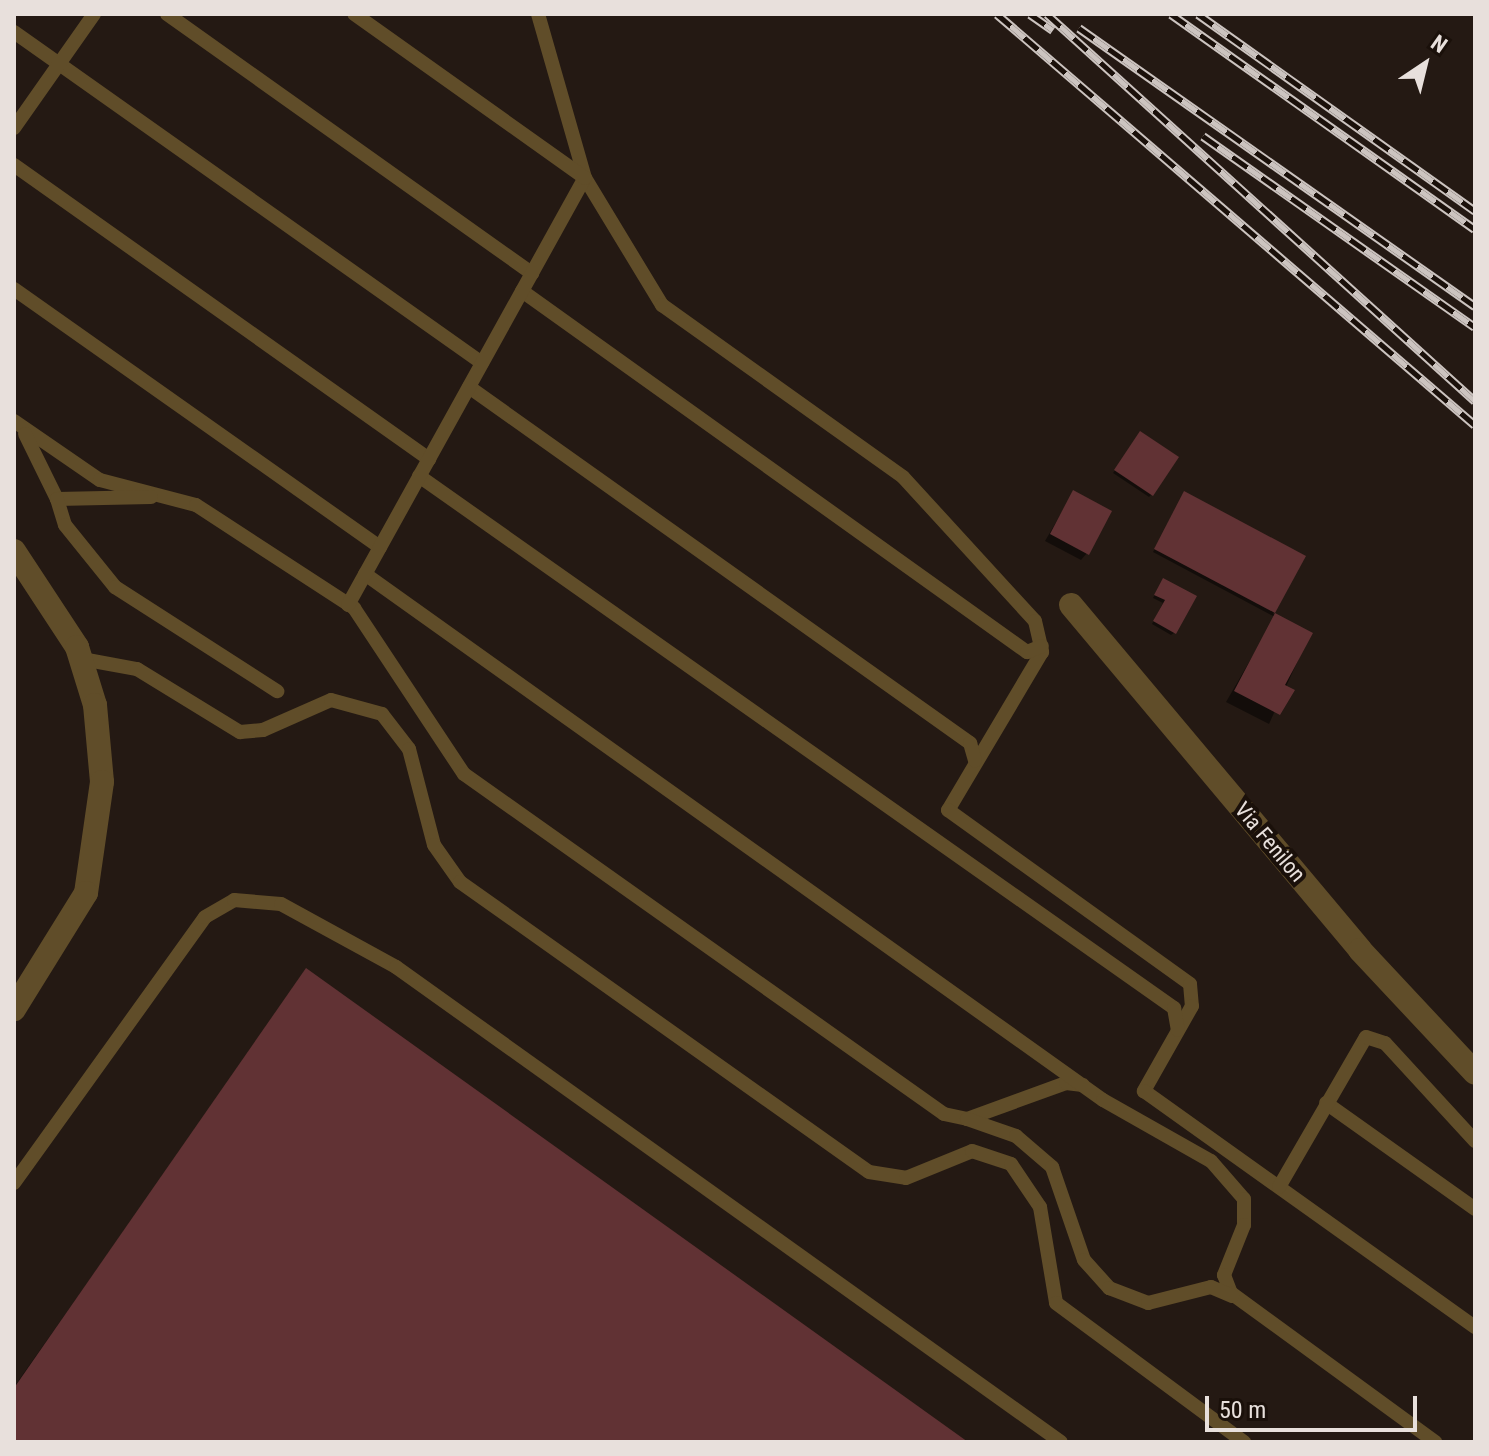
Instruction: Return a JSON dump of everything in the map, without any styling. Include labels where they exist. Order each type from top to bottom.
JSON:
[{"type":"street","points":[[14,551],[60,613],[82,659],[101,742],[93,872],[75,919],[14,1009]]},
{"type":"street","name":"Via Fenilon","points":[[1071,605],[1360,950],[1475,1073]]},
{"type":"lane","points":[[14,128],[94,14]]},
{"type":"lane","points":[[167,14],[532,273]]},
{"type":"lane","points":[[354,14],[585,178]]},
{"type":"lane","points":[[538,14],[585,178],[662,305],[903,477],[1035,621],[1042,646],[950,798],[951,815],[1184,978],[1194,998],[1130,1115]]},
{"type":"lane","points":[[14,32],[482,363]]},
{"type":"lane","points":[[14,165],[429,459]]},
{"type":"lane","points":[[348,605],[585,178]]},
{"type":"lane","points":[[14,289],[380,547]]},
{"type":"lane","points":[[522,291],[1027,652],[1042,646]]},
{"type":"lane","points":[[469,387],[970,743],[975,760]]},
{"type":"lane","points":[[14,421],[100,480],[174,497],[366,619],[464,774],[944,1114],[1016,1136],[1052,1167],[1084,1260],[1109,1288],[1148,1303],[1211,1287],[1239,1301],[1433,1441]]},
{"type":"lane","points":[[14,421],[46,467],[65,525],[115,587],[277,691]]},
{"type":"lane","points":[[419,476],[1174,1008],[1178,1030]]},
{"type":"lane","points":[[57,499],[174,497]]},
{"type":"lane","points":[[365,574],[1086,1087],[1130,1115],[1187,1144],[1236,1186],[1244,1225],[1224,1275],[1239,1301]]},
{"type":"lane","points":[[82,659],[137,669],[240,732],[263,730],[331,700],[382,714],[409,749],[434,845],[460,882],[869,1172],[906,1178],[972,1151],[1011,1164],[1040,1207],[1047,1283],[1056,1303],[1244,1442]]},
{"type":"lane","points":[[14,1183],[205,917],[234,900],[262,899],[363,945],[1061,1442]]},
{"type":"lane","points":[[1279,1187],[1361,1040],[1379,1038],[1475,1141]]},
{"type":"lane","points":[[967,1119],[1066,1083],[1086,1087]]},
{"type":"lane","points":[[1144,1091],[1475,1327]]},
{"type":"lane","points":[[1326,1103],[1475,1209]]},
{"type":"building","points":[[1140,431],[1179,457],[1153,496],[1114,470]]},
{"type":"building","points":[[1073,490],[1112,511],[1089,555],[1050,534]]},
{"type":"building","points":[[1184,491],[1306,556],[1275,613],[1154,549]]},
{"type":"building","points":[[1163,578],[1197,596],[1176,634],[1153,621],[1165,600],[1154,595]]},
{"type":"building","points":[[1275,613],[1313,633],[1285,685],[1295,690],[1280,715],[1234,691]]},
{"type":"building","points":[[306,968],[968,1442],[14,1442],[14,1388]]},
{"type":"railway","points":[[997,14],[1475,425]]},
{"type":"railway","points":[[1030,14],[1053,30]]},
{"type":"railway","points":[[1047,14],[1475,401]]},
{"type":"railway","points":[[1171,14],[1475,229]]},
{"type":"railway","points":[[1198,14],[1475,211]]},
{"type":"railway","points":[[1079,28],[1475,306]]},
{"type":"railway","points":[[1203,136],[1475,327]]}]
